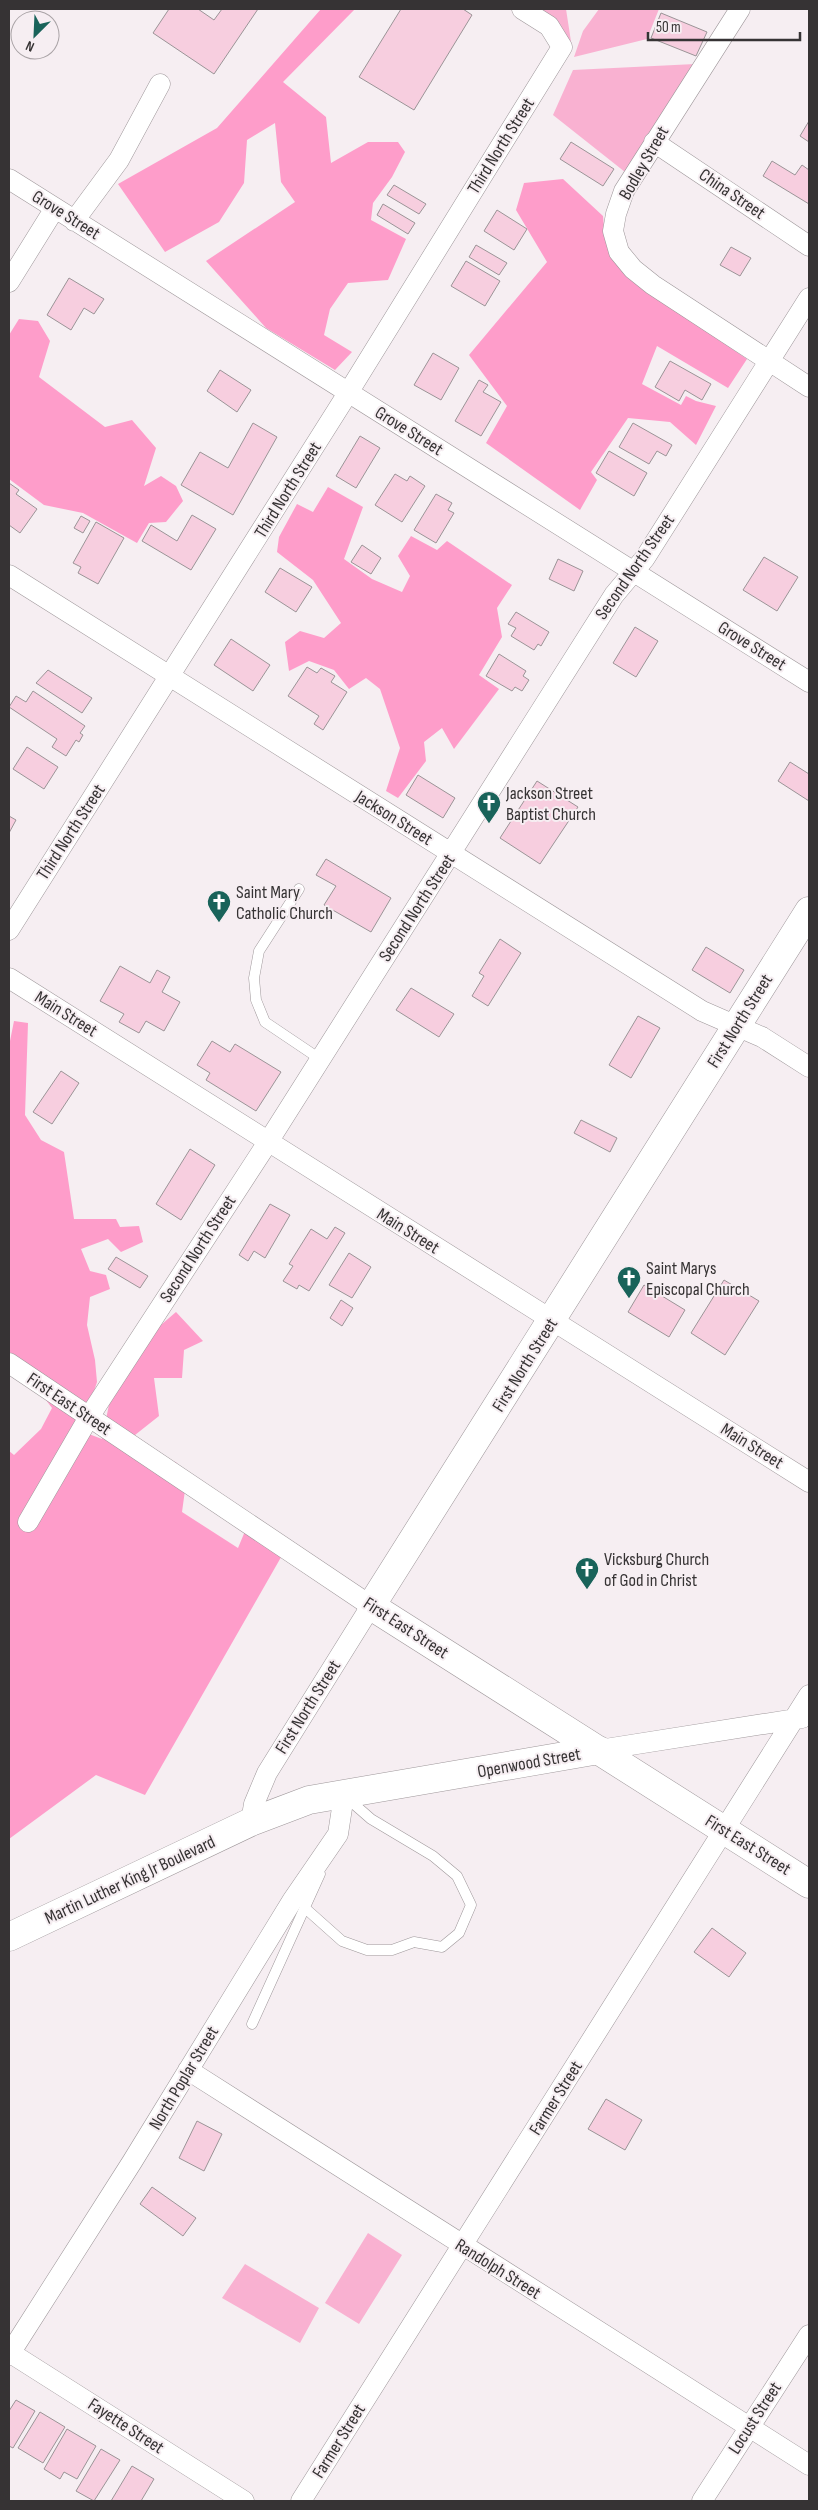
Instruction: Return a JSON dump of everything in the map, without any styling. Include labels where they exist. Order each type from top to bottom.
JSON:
[{"type":"street","name":"Third North Street","points":[[9,930],[348,393],[562,47],[549,26],[522,9]]},
{"type":"street","name":"Bodley Street","points":[[740,9],[624,191],[616,214],[613,231],[619,252],[633,269],[652,285],[809,387]]},
{"type":"street","points":[[74,221],[118,160],[160,84]]},
{"type":"street","name":"China Street","points":[[654,142],[809,246]]},
{"type":"street","name":"Grove Street","points":[[9,179],[809,682]]},
{"type":"street","points":[[9,282],[55,208]]},
{"type":"street","name":"Second North Street","points":[[28,1522],[89,1417],[452,854],[614,595],[645,558],[809,298]]},
{"type":"street","name":"Jackson Street","points":[[9,575],[702,1010],[762,1037],[809,1067]]},
{"type":"street","name":"First North Street","points":[[251,1822],[254,1804],[267,1773],[809,911]]},
{"type":"street","name":"Main Street","points":[[9,978],[552,1322],[809,1482]]},
{"type":"street","name":"First East Street","points":[[9,1363],[371,1606],[809,1884]]},
{"type":"street","name":"Farmer Street","points":[[301,2501],[463,2247],[723,1830],[801,1718],[809,1695]]},
{"type":"street","name":"Openwood Street","points":[[251,1822],[309,1800],[344,1796],[599,1750],[801,1718]]},
{"type":"street","name":"North Poplar Street","points":[[9,2353],[188,2070],[292,1901],[338,1834],[344,1796]]},
{"type":"street","name":"Martin Luther King Jr Boulevard","points":[[11,1931],[251,1822]]},
{"type":"street","name":"Randolph Street","points":[[188,2070],[463,2247],[809,2465]]},
{"type":"street","name":"Locust Street","points":[[702,2501],[809,2335]]},
{"type":"street","name":"Fayette Street","points":[[9,2353],[244,2501]]},
{"type":"lane","points":[[299,889],[259,951],[254,978],[256,1000],[266,1022],[320,1059]]},
{"type":"lane","points":[[305,1908],[342,1941],[367,1950],[392,1950],[414,1942],[442,1947],[459,1933],[471,1905],[457,1876],[433,1856],[371,1819],[344,1796]]},
{"type":"lane","points":[[252,2024],[338,1834]]},
{"type":"shaded area","points":[[321,9],[355,9],[283,82],[326,117],[331,163],[368,142],[398,142],[405,152],[392,177],[373,203],[371,220],[406,239],[388,280],[348,283],[330,309],[324,335],[352,352],[335,370],[266,328],[206,261],[295,202],[281,182],[275,123],[247,140],[244,183],[219,222],[165,252],[118,184],[217,128]]},
{"type":"shaded area","points":[[532,9],[566,9],[572,48],[565,45]]},
{"type":"shaded area","points":[[599,9],[659,9],[647,39],[574,57],[583,31]]},
{"type":"shaded area","points":[[695,64],[625,172],[553,115],[573,70]]},
{"type":"shaded area","points":[[563,179],[603,216],[605,239],[657,297],[747,359],[728,388],[657,346],[642,384],[681,405],[686,396],[696,401],[716,406],[696,445],[670,422],[628,418],[591,472],[597,480],[580,510],[486,443],[507,406],[469,355],[547,262],[516,210],[524,183]]},
{"type":"shaded area","points":[[19,319],[38,321],[50,341],[39,377],[105,427],[132,420],[156,448],[144,486],[161,476],[176,486],[183,501],[166,522],[149,523],[137,543],[83,513],[44,505],[9,479],[9,335]]},
{"type":"shaded area","points":[[328,487],[363,507],[344,559],[372,579],[402,592],[410,576],[398,556],[411,536],[437,550],[447,541],[512,585],[497,608],[502,637],[479,675],[499,689],[454,749],[442,728],[424,742],[426,761],[398,798],[386,791],[400,748],[380,689],[366,678],[349,689],[334,670],[309,661],[289,671],[285,642],[300,631],[324,638],[341,623],[313,580],[277,552],[279,537],[297,504],[313,512]]},
{"type":"shaded area","points":[[14,1021],[28,1023],[25,1115],[41,1140],[64,1152],[74,1219],[116,1219],[120,1227],[139,1226],[143,1242],[121,1252],[108,1239],[81,1249],[90,1271],[106,1275],[110,1289],[90,1297],[87,1325],[95,1360],[97,1382],[81,1431],[102,1439],[115,1375],[133,1349],[176,1312],[203,1341],[184,1350],[182,1378],[154,1378],[159,1416],[135,1435],[133,1459],[176,1462],[186,1483],[182,1512],[238,1548],[248,1524],[284,1552],[145,1795],[96,1775],[9,1839],[9,1451],[14,1455],[41,1429],[52,1408],[9,1351],[9,1046]]},
{"type":"shaded area","points":[[368,2233],[402,2255],[359,2324],[325,2303]]},
{"type":"shaded area","points":[[245,2264],[319,2308],[300,2343],[222,2298]]},
{"type":"building","points":[[169,9],[198,9],[214,20],[222,9],[258,9],[214,74],[153,33]]},
{"type":"building","points":[[401,9],[463,9],[472,15],[414,110],[359,77]]},
{"type":"building","points":[[661,13],[707,32],[696,56],[651,38]]},
{"type":"building","points":[[809,121],[809,142],[800,136]]},
{"type":"building","points":[[571,142],[614,169],[603,186],[560,159]]},
{"type":"building","points":[[772,161],[795,175],[802,165],[809,170],[809,204],[763,176]]},
{"type":"building","points":[[394,185],[426,204],[419,214],[387,195]]},
{"type":"building","points":[[383,204],[415,223],[408,234],[377,215]]},
{"type":"building","points":[[497,210],[527,229],[514,250],[484,231]]},
{"type":"building","points":[[476,245],[507,263],[499,275],[469,257]]},
{"type":"building","points":[[731,247],[751,258],[740,276],[720,265]]},
{"type":"building","points":[[466,261],[500,281],[485,306],[451,286]]},
{"type":"building","points":[[69,278],[104,299],[94,314],[84,308],[71,330],[47,315]]},
{"type":"building","points":[[433,353],[459,368],[441,400],[414,385]]},
{"type":"building","points":[[670,361],[711,384],[702,400],[685,390],[679,401],[655,387]]},
{"type":"building","points":[[220,370],[251,390],[237,412],[207,391]]},
{"type":"building","points":[[479,380],[488,385],[483,392],[501,402],[481,436],[455,421]]},
{"type":"building","points":[[253,423],[277,437],[233,515],[181,485],[200,452],[228,468]]},
{"type":"building","points":[[633,423],[672,445],[666,456],[657,451],[649,464],[619,447]]},
{"type":"building","points":[[360,436],[380,448],[356,488],[336,476]]},
{"type":"building","points":[[609,451],[647,473],[634,496],[596,473]]},
{"type":"building","points":[[395,474],[407,481],[410,476],[425,486],[402,522],[375,505]]},
{"type":"building","points":[[9,483],[19,490],[16,494],[37,509],[20,533],[9,525]]},
{"type":"building","points":[[436,494],[452,503],[448,510],[454,513],[436,543],[414,530]]},
{"type":"building","points":[[192,515],[216,529],[191,570],[142,541],[151,525],[177,541]]},
{"type":"building","points":[[81,516],[90,521],[83,533],[74,528]]},
{"type":"building","points":[[96,522],[124,538],[98,584],[78,573],[81,567],[73,563]]},
{"type":"building","points":[[362,545],[381,558],[371,574],[351,562]]},
{"type":"building","points":[[764,557],[798,577],[777,611],[743,590]]},
{"type":"building","points":[[558,559],[583,571],[574,591],[549,579]]},
{"type":"building","points":[[280,568],[312,587],[296,612],[265,592]]},
{"type":"building","points":[[516,612],[549,632],[541,646],[538,644],[534,650],[511,636],[516,628],[508,624]]},
{"type":"building","points":[[635,627],[658,641],[636,677],[613,663]]},
{"type":"building","points":[[231,639],[270,665],[253,691],[214,665]]},
{"type":"building","points":[[499,654],[526,671],[523,676],[529,680],[522,691],[515,687],[512,691],[486,676]]},
{"type":"building","points":[[307,667],[317,673],[321,668],[335,676],[331,682],[347,692],[323,730],[314,724],[319,716],[288,696]]},
{"type":"building","points":[[48,670],[92,698],[82,713],[36,683]]},
{"type":"building","points":[[33,691],[85,726],[80,733],[83,735],[79,742],[76,740],[66,756],[52,747],[57,739],[9,707],[16,696],[26,702]]},
{"type":"building","points":[[27,747],[58,767],[44,789],[13,769]]},
{"type":"building","points":[[790,762],[809,774],[809,801],[778,781]]},
{"type":"building","points":[[418,775],[455,798],[443,818],[406,795]]},
{"type":"building","points":[[537,781],[578,807],[540,864],[500,838]]},
{"type":"building","points":[[9,816],[16,820],[9,833]]},
{"type":"building","points":[[326,859],[391,898],[371,932],[324,905],[336,886],[316,875]]},
{"type":"building","points":[[500,939],[521,953],[488,1006],[472,996],[484,976],[479,973]]},
{"type":"building","points":[[706,947],[744,970],[730,993],[692,970]]},
{"type":"building","points":[[120,966],[150,983],[157,970],[170,977],[162,992],[180,1002],[164,1031],[146,1021],[139,1033],[119,1022],[124,1014],[100,1001]]},
{"type":"building","points":[[411,988],[454,1014],[439,1037],[396,1010]]},
{"type":"building","points":[[638,1016],[660,1028],[631,1078],[609,1065]]},
{"type":"building","points":[[212,1041],[230,1052],[235,1044],[281,1072],[256,1111],[206,1080],[210,1073],[197,1065]]},
{"type":"building","points":[[61,1071],[79,1083],[52,1124],[33,1112]]},
{"type":"building","points":[[581,1120],[617,1138],[610,1152],[574,1133]]},
{"type":"building","points":[[190,1149],[215,1165],[181,1220],[156,1204]]},
{"type":"building","points":[[270,1204],[290,1215],[265,1258],[254,1251],[248,1261],[239,1255]]},
{"type":"building","points":[[335,1227],[345,1233],[309,1291],[299,1285],[297,1289],[283,1281],[293,1266],[289,1264],[311,1229],[327,1239]]},
{"type":"building","points":[[349,1253],[371,1267],[352,1298],[329,1285]]},
{"type":"building","points":[[116,1257],[148,1276],[140,1288],[108,1269]]},
{"type":"building","points":[[724,1280],[759,1301],[725,1355],[691,1333]]},
{"type":"building","points":[[644,1285],[685,1310],[669,1337],[628,1312]]},
{"type":"building","points":[[341,1300],[353,1308],[342,1326],[330,1318]]},
{"type":"building","points":[[712,1928],[746,1953],[729,1977],[694,1952]]},
{"type":"building","points":[[606,2099],[642,2120],[625,2150],[588,2129]]},
{"type":"building","points":[[197,2121],[222,2134],[204,2171],[179,2158]]},
{"type":"building","points":[[152,2187],[196,2218],[183,2236],[140,2204]]},
{"type":"building","points":[[16,2400],[35,2411],[13,2448],[9,2446],[9,2411]]},
{"type":"building","points":[[40,2412],[65,2427],[43,2463],[18,2448]]},
{"type":"building","points":[[67,2429],[96,2446],[77,2479],[64,2472],[60,2479],[44,2469]]},
{"type":"building","points":[[101,2449],[120,2460],[94,2501],[76,2491]]},
{"type":"building","points":[[132,2466],[154,2479],[141,2501],[111,2501]]},
{"type":"place","name":"Jackson Street Baptist Church","points":[[489,824]]},
{"type":"place","name":"Saint Mary Catholic Church","points":[[219,923]]},
{"type":"place","name":"Saint Marys Episcopal Church","points":[[629,1299]]},
{"type":"place","name":"Vicksburg Church of God in Christ","points":[[587,1590]]}]
